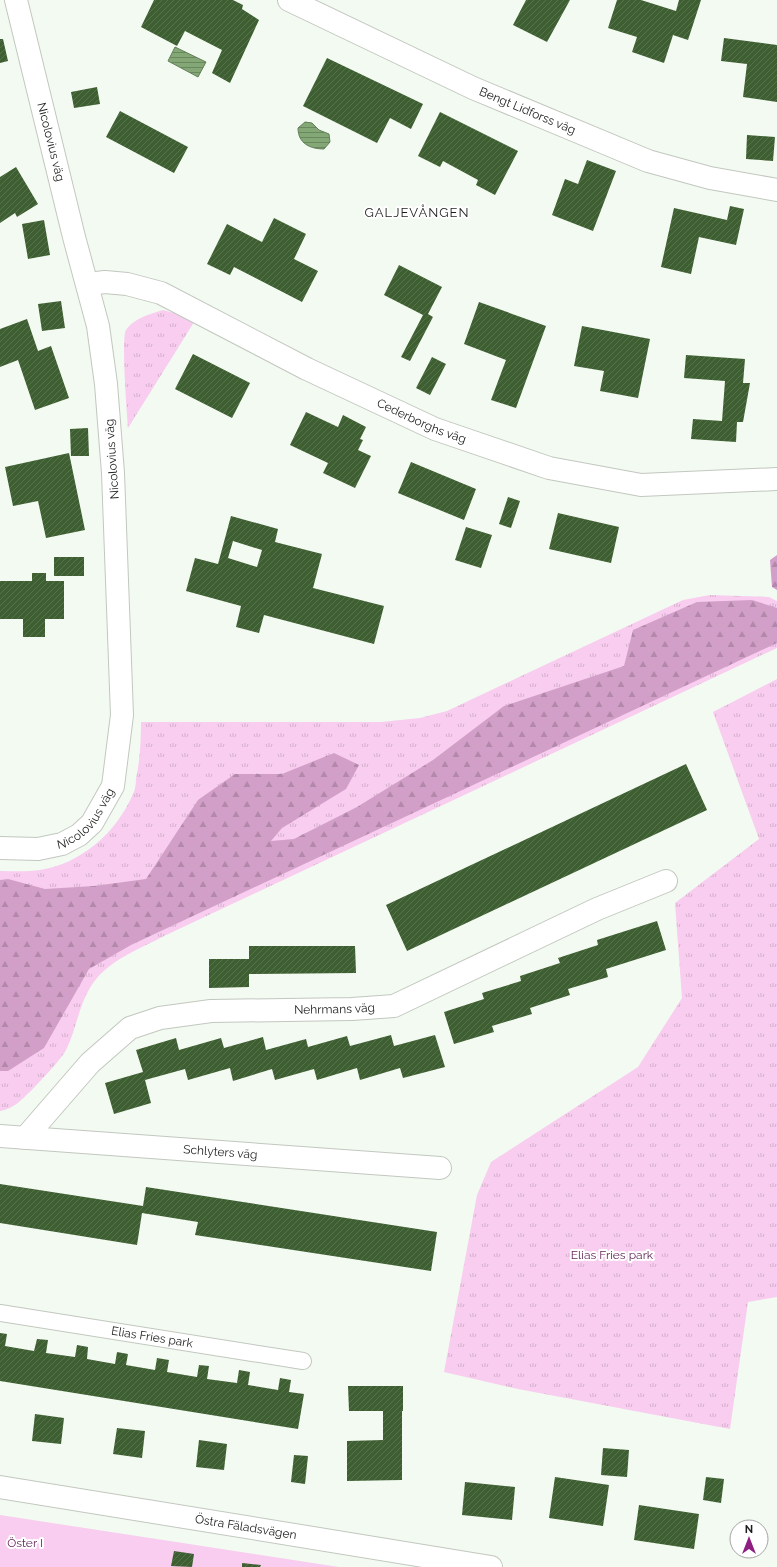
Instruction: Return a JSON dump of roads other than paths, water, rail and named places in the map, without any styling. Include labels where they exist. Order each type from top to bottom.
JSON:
[{"type":"street","name":"Nicolovius väg","points":[[0,848],[38,849],[62,844],[73,838],[92,823],[113,786],[122,715],[113,473],[106,384],[98,326],[88,284],[74,237],[16,0]]},
{"type":"street","name":"Bengt Lidforss väg","points":[[289,0],[473,88],[648,161],[710,178],[777,190]]},
{"type":"street","name":"Cederborghs väg","points":[[88,284],[105,282],[127,284],[161,293],[308,369],[436,430],[549,468],[641,485],[777,479]]},
{"type":"street","name":"Nehrmans väg","points":[[25,1138],[90,1063],[130,1028],[160,1018],[211,1011],[352,1009],[394,1006],[597,909],[666,881]]},
{"type":"street","name":"Schlyters väg","points":[[0,1136],[440,1168]]},
{"type":"street","name":"Östra Fäladsvägen","points":[[0,1487],[491,1567]]},
{"type":"lane","name":"Elias Fries park","points":[[0,1313],[303,1361]]},
{"type":"district","name":"GALJEVÅNGEN","points":[[417,212]]},
{"type":"park label","name":"Öster I","points":[[25,1543]]}]
